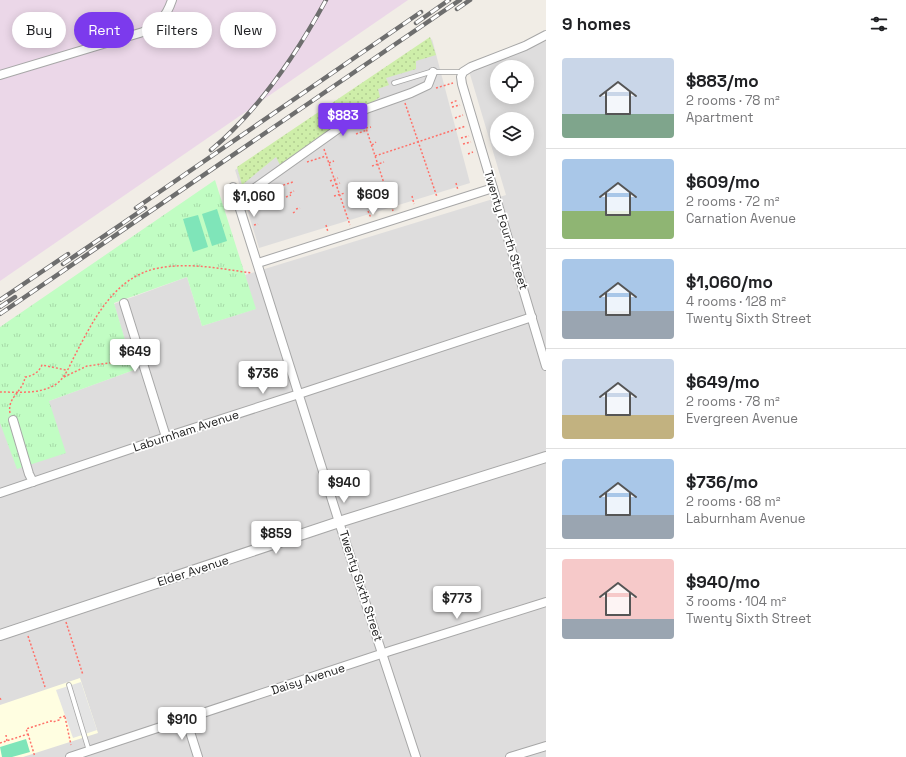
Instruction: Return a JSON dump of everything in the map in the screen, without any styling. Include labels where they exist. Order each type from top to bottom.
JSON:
[{"type":"street","points":[[0,75],[143,32],[156,25],[167,14],[172,0]]},
{"type":"street","points":[[463,72],[471,67],[525,46],[546,35]]},
{"type":"street","points":[[238,200],[361,112],[428,85],[433,72]]},
{"type":"street","name":"Twenty Fourth Street","points":[[463,72],[461,78],[462,84],[546,366]]},
{"type":"street","name":"Twenty Sixth Street","points":[[233,187],[339,522],[416,757]]},
{"type":"street","points":[[258,263],[494,188]]},
{"type":"street","points":[[124,303],[166,436]]},
{"type":"street","name":"Laburnham Avenue","points":[[0,493],[166,436],[532,317]]},
{"type":"street","points":[[13,420],[29,474],[34,482]]},
{"type":"street","name":"Elder Avenue","points":[[0,635],[339,522],[546,457]]},
{"type":"street","name":"Daisy Avenue","points":[[70,757],[546,602]]},
{"type":"street","points":[[186,719],[198,757]]},
{"type":"street","points":[[510,757],[546,746]]},
{"type":"lane","points":[[394,83],[433,72],[463,72]]},
{"type":"lane","points":[[68,685],[89,751]]},
{"type":"path","points":[[403,96],[437,197]]},
{"type":"path","points":[[451,103],[458,100]]},
{"type":"path","points":[[452,107],[460,105]]},
{"type":"path","points":[[361,112],[393,211]]},
{"type":"path","points":[[455,118],[463,115]]},
{"type":"path","points":[[375,156],[466,126]]},
{"type":"path","points":[[356,134],[371,127]]},
{"type":"path","points":[[461,138],[469,136]]},
{"type":"path","points":[[322,140],[350,225]]},
{"type":"path","points":[[372,145],[376,142]]},
{"type":"path","points":[[463,144],[471,142]]},
{"type":"path","points":[[326,154],[331,152]]},
{"type":"path","points":[[468,154],[474,152]]},
{"type":"path","points":[[329,162],[334,161]]},
{"type":"path","points":[[372,166],[384,162]]},
{"type":"path","points":[[327,171],[331,170]]},
{"type":"path","points":[[330,181],[338,178]]},
{"type":"path","points":[[266,191],[293,182]]},
{"type":"path","points":[[332,186],[340,183]]},
{"type":"path","points":[[456,183],[458,190]]},
{"type":"path","points":[[286,197],[294,192]]},
{"type":"path","points":[[334,196],[345,193]]},
{"type":"path","points":[[412,196],[414,204]]},
{"type":"path","points":[[293,213],[300,208]]},
{"type":"path","points":[[368,211],[371,218]]},
{"type":"path","points":[[326,225],[328,232]]},
{"type":"path","points":[[64,377],[87,366],[121,362],[141,357]]},
{"type":"path","points":[[13,420],[9,411],[10,402],[22,387],[25,377],[31,376],[37,372],[42,365],[67,370]]},
{"type":"path","points":[[0,392],[17,392]]},
{"type":"path","points":[[66,621],[83,675]]},
{"type":"path","points":[[25,627],[44,687]]},
{"type":"path","points":[[35,757],[26,729],[59,720],[59,718],[65,716],[71,745]]},
{"type":"path","points":[[0,743],[28,734]]},
{"type":"path","points":[[6,735],[7,741]]},
{"type":"shaded area","points":[[0,0],[408,0],[0,281]]},
{"type":"shaded area","points":[[432,39],[470,183],[259,248],[235,170]]},
{"type":"shaded area","points":[[546,41],[546,757],[0,757],[0,423],[49,401],[134,370],[114,304],[187,277],[202,326],[255,309],[245,275],[506,195],[494,156],[534,156],[534,112],[490,112],[490,141],[469,71],[490,63],[490,104],[534,104],[534,60],[497,60]]},
{"type":"shaded area","points":[[80,678],[98,733],[23,757],[0,757],[0,705]]},
{"type":"shaded area","points":[[81,682],[97,730],[73,738],[56,690]]},
{"type":"green space","points":[[430,37],[436,55],[416,61],[416,69],[386,78],[389,85],[378,89],[380,97],[280,165],[276,157],[242,185],[237,167]]},
{"type":"green space","points":[[215,180],[256,309],[202,326],[187,277],[114,303],[134,370],[49,401],[66,453],[17,469],[0,423],[0,327]]},
{"type":"green space","points":[[217,209],[227,241],[212,246],[202,214]]},
{"type":"green space","points":[[198,215],[208,247],[193,252],[183,219]]},
{"type":"green space","points":[[26,739],[30,752],[12,757],[2,757],[0,747]]},
{"type":"railway","points":[[211,150],[245,117],[275,81],[302,41],[326,0]]},
{"type":"railway","points":[[416,23],[449,0]]},
{"type":"railway","points":[[0,314],[460,0]]},
{"type":"railway","points":[[457,9],[470,0]]},
{"type":"railway","points":[[136,208],[421,12]]},
{"type":"railway","points":[[63,264],[145,208]]},
{"type":"railway","points":[[0,300],[68,254]]},
{"type":"railway","points":[[0,307],[15,297]]}]
